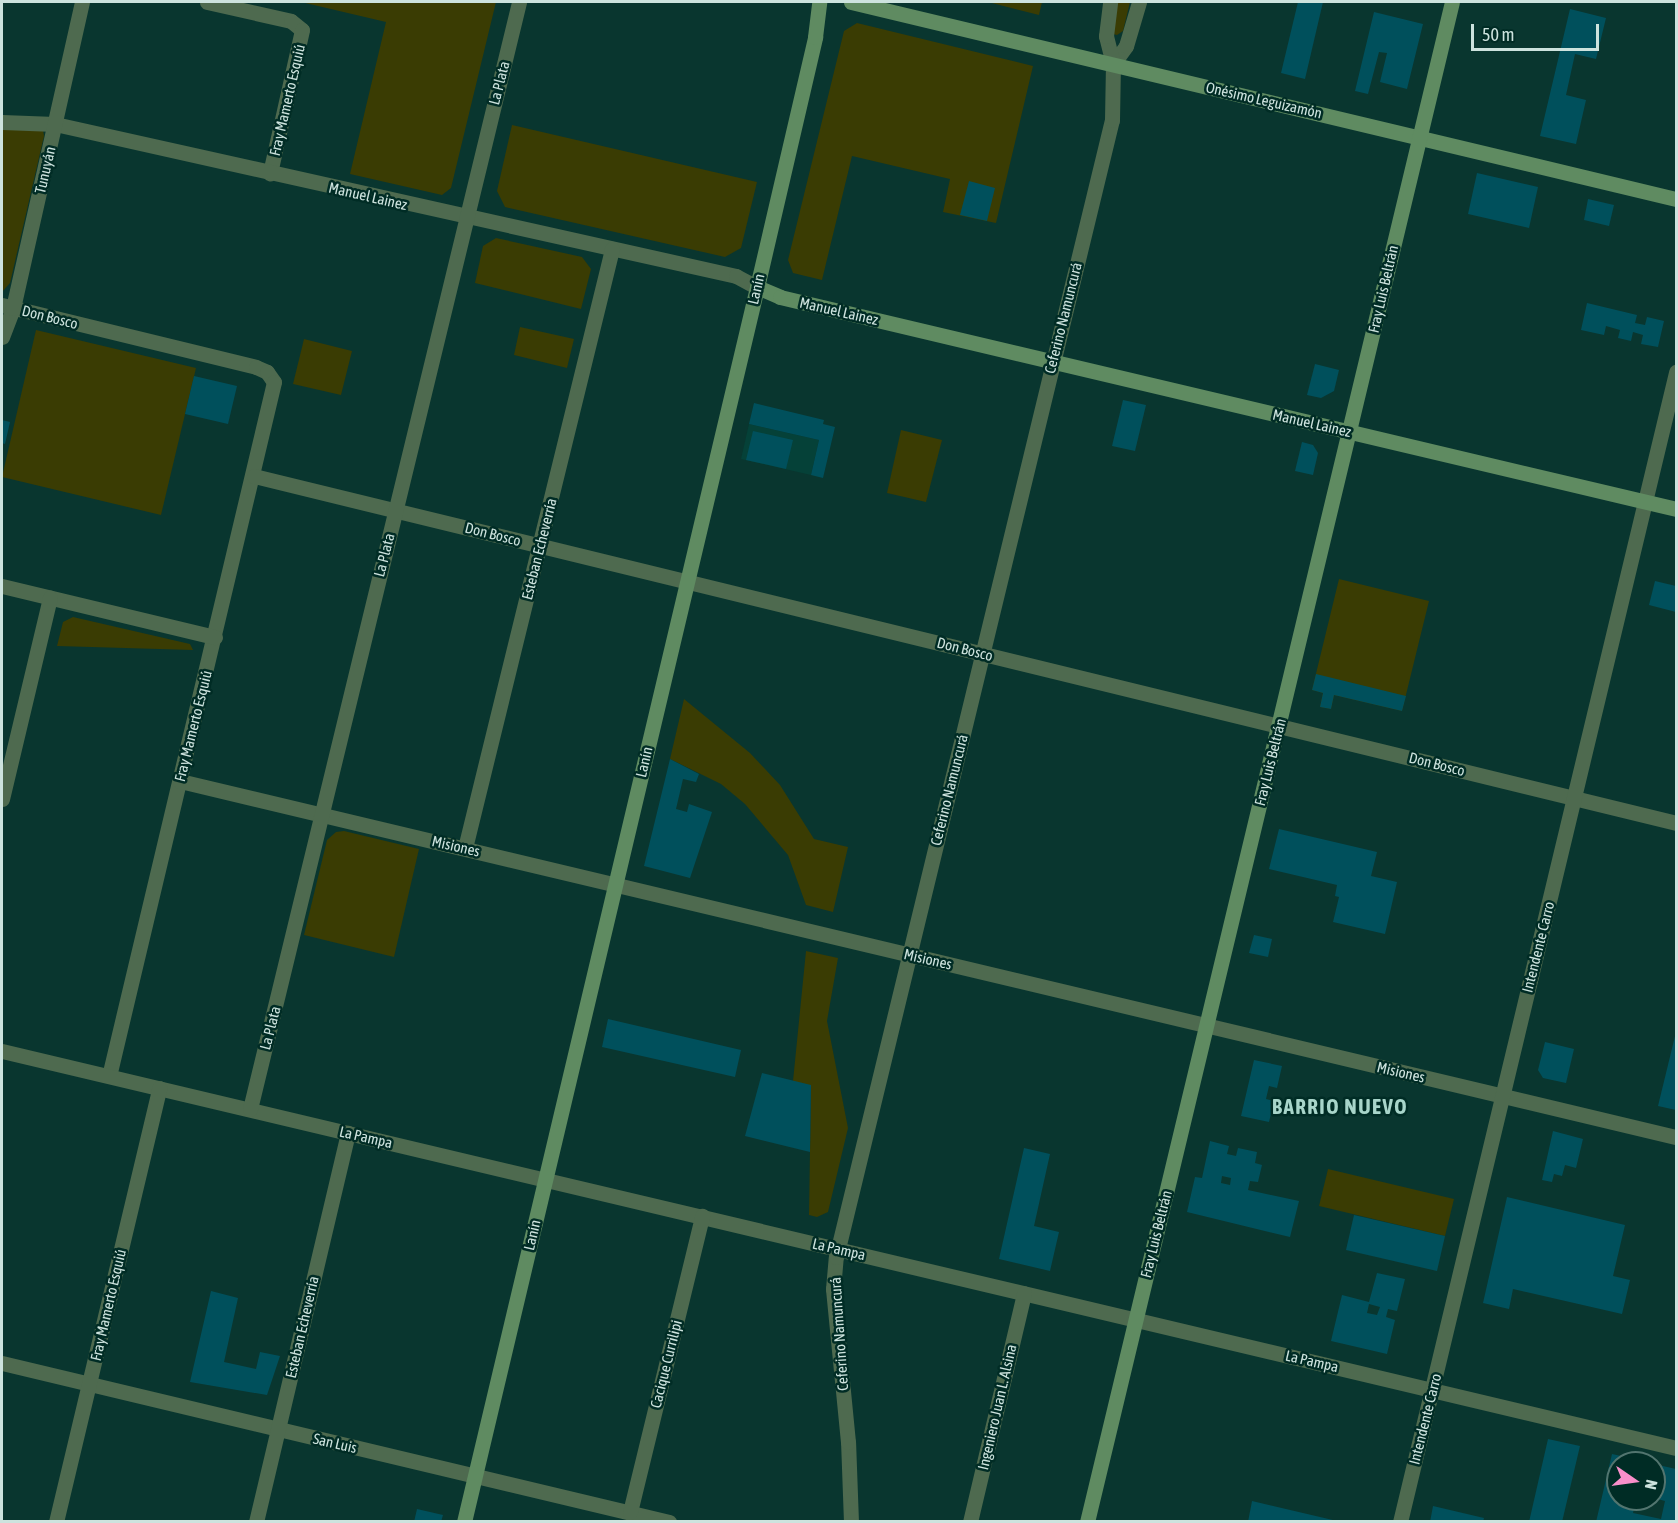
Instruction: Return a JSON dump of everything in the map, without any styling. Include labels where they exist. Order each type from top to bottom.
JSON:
[{"type":"street","name":"Tunuyán","points":[[2,337],[7,307],[55,124],[82,2]]},
{"type":"street","points":[[194,2],[206,2]]},
{"type":"street","name":"Fray Mamerto Esquiú","points":[[206,2],[300,27],[302,38],[270,173]]},
{"type":"street","name":"La Plata","points":[[250,1110],[519,2]]},
{"type":"street","name":"Lanín","points":[[464,1521],[757,287],[815,37],[819,2]]},
{"type":"street","name":"Onésimo Leguizamón","points":[[851,2],[1677,200]]},
{"type":"street","name":"Ceferino Namuncurá","points":[[850,1521],[848,1442],[833,1288],[838,1249],[1112,120],[1113,64],[1106,36],[1110,2]]},
{"type":"street","name":"Ceferino Namuncurá","points":[[1113,64],[1126,46],[1139,2]]},
{"type":"street","name":"Fray Luis Beltrán","points":[[1087,1521],[1452,2]]},
{"type":"street","name":"Manuel Lainez","points":[[2,122],[55,124],[466,218],[736,276],[780,297],[1677,510]]},
{"type":"street","name":"Esteban Echeverría","points":[[465,848],[612,249]]},
{"type":"street","name":"Don Bosco","points":[[7,307],[256,367],[271,376]]},
{"type":"street","name":"Intendente Carro","points":[[1400,1521],[1677,372]]},
{"type":"street","name":"Fray Mamerto Esquiú","points":[[109,1076],[273,395],[271,376]]},
{"type":"street","name":"Don Bosco","points":[[254,476],[1677,823]]},
{"type":"street","points":[[2,586],[215,637]]},
{"type":"street","points":[[2,799],[50,598]]},
{"type":"street","name":"Misiones","points":[[180,781],[1677,1137]]},
{"type":"street","name":"La Pampa","points":[[2,1051],[1677,1448]]},
{"type":"street","name":"Fray Mamerto Esquiú","points":[[56,1521],[159,1088]]},
{"type":"street","name":"Esteban Echeverría","points":[[256,1521],[348,1132]]},
{"type":"street","name":"Cacique Currilipi","points":[[630,1512],[702,1216]]},
{"type":"street","name":"Ingeniero Juan L. Alsina","points":[[970,1521],[1024,1293]]},
{"type":"street","name":"San Luis","points":[[2,1363],[669,1521]]},
{"type":"shaded area","points":[[301,2],[496,2],[451,188],[442,195],[350,174],[386,22]]},
{"type":"shaded area","points":[[988,2],[1042,2],[1039,15]]},
{"type":"shaded area","points":[[1117,2],[1130,2],[1123,31],[1117,35],[1113,34]]},
{"type":"shaded area","points":[[857,23],[1033,66],[996,223],[943,212],[950,179],[852,156],[822,280],[793,273],[788,260],[844,31]]},
{"type":"shaded area","points":[[512,125],[757,182],[741,248],[725,257],[505,207],[497,191]]},
{"type":"shaded area","points":[[2,128],[43,130],[44,136],[10,283],[2,292]]},
{"type":"shaded area","points":[[496,238],[582,257],[591,269],[581,309],[475,283],[483,246]]},
{"type":"shaded area","points":[[520,327],[574,339],[567,368],[514,355]]},
{"type":"shaded area","points":[[36,330],[196,368],[161,515],[2,477]]},
{"type":"shaded area","points":[[304,339],[352,351],[341,395],[293,384]]},
{"type":"shaded area","points":[[749,424],[819,440],[811,475],[741,459]]},
{"type":"shaded area","points":[[901,430],[942,440],[926,502],[887,493]]},
{"type":"shaded area","points":[[1339,579],[1429,601],[1402,711],[1334,695],[1331,709],[1320,707],[1323,693],[1312,690]]},
{"type":"shaded area","points":[[73,617],[190,644],[193,650],[57,646],[63,622]]},
{"type":"shaded area","points":[[684,699],[750,753],[780,785],[814,839],[848,847],[833,912],[806,905],[788,855],[745,804],[721,784],[670,759]]},
{"type":"shaded area","points":[[344,831],[419,849],[394,957],[304,935],[327,840],[336,832]]},
{"type":"shaded area","points":[[806,951],[838,958],[827,1021],[848,1128],[828,1212],[817,1217],[809,1215],[811,1086],[793,1081]]},
{"type":"shaded area","points":[[1328,1169],[1454,1199],[1445,1236],[1319,1206]]},
{"type":"building","points":[[1298,2],[1323,2],[1305,79],[1281,73]]},
{"type":"building","points":[[1570,9],[1606,18],[1596,59],[1575,54],[1566,95],[1586,100],[1576,144],[1540,136]]},
{"type":"building","points":[[1374,12],[1423,24],[1407,89],[1380,82],[1387,53],[1379,52],[1368,94],[1355,91]]},
{"type":"building","points":[[1477,173],[1538,187],[1529,228],[1468,214]]},
{"type":"building","points":[[969,181],[995,188],[987,221],[960,215]]},
{"type":"building","points":[[1588,199],[1614,205],[1609,226],[1584,220]]},
{"type":"building","points":[[1587,303],[1637,315],[1635,323],[1645,325],[1647,317],[1664,321],[1658,347],[1641,344],[1643,335],[1633,332],[1631,341],[1618,338],[1620,330],[1606,326],[1604,335],[1581,330]]},
{"type":"building","points":[[1315,364],[1339,370],[1334,391],[1321,398],[1307,395]]},
{"type":"building","points":[[194,376],[237,386],[228,424],[185,414]]},
{"type":"building","points":[[1123,400],[1146,405],[1135,451],[1112,446]]},
{"type":"building","points":[[754,403],[824,420],[823,424],[835,427],[823,478],[811,475],[819,440],[749,424]]},
{"type":"building","points":[[2,420],[10,422],[5,444],[2,443]]},
{"type":"building","points":[[753,431],[793,440],[786,469],[746,460]]},
{"type":"building","points":[[1302,442],[1313,445],[1318,453],[1313,475],[1295,471]]},
{"type":"building","points":[[1655,581],[1676,586],[1676,612],[1649,605]]},
{"type":"building","points":[[1316,674],[1406,696],[1402,711],[1334,695],[1331,709],[1320,707],[1323,693],[1312,690]]},
{"type":"building","points":[[670,759],[699,774],[696,782],[683,779],[676,809],[687,812],[689,804],[712,812],[690,878],[644,866]]},
{"type":"building","points":[[1279,829],[1377,852],[1371,876],[1397,882],[1385,934],[1333,922],[1339,897],[1335,896],[1337,885],[1269,869]]},
{"type":"building","points":[[1254,935],[1272,939],[1268,957],[1249,953]]},
{"type":"building","points":[[608,1019],[741,1050],[735,1077],[602,1047]]},
{"type":"building","points":[[1676,1032],[1676,1110],[1658,1106]]},
{"type":"building","points":[[1545,1042],[1574,1049],[1566,1083],[1543,1078],[1538,1070]]},
{"type":"building","points":[[1254,1060],[1282,1066],[1277,1088],[1269,1086],[1266,1099],[1274,1101],[1269,1122],[1241,1116]]},
{"type":"building","points":[[762,1073],[811,1085],[810,1152],[745,1136]]},
{"type":"building","points":[[1553,1131],[1583,1139],[1576,1168],[1565,1165],[1562,1176],[1554,1174],[1552,1182],[1542,1180]]},
{"type":"building","points":[[1210,1141],[1229,1146],[1227,1154],[1236,1156],[1238,1148],[1257,1152],[1255,1163],[1262,1165],[1258,1182],[1250,1181],[1248,1190],[1299,1201],[1290,1237],[1187,1212],[1195,1177],[1202,1178]],"holes":[[[1222,1176],[1231,1178],[1230,1185],[1221,1183]]]},
{"type":"building","points":[[1024,1148],[1050,1154],[1034,1226],[1059,1232],[1050,1271],[999,1259]]},
{"type":"building","points":[[1507,1197],[1625,1225],[1613,1276],[1630,1280],[1622,1314],[1513,1289],[1509,1309],[1483,1303]]},
{"type":"building","points":[[1354,1215],[1445,1236],[1437,1271],[1346,1250]]},
{"type":"building","points":[[1377,1273],[1405,1279],[1397,1311],[1388,1309],[1386,1317],[1395,1320],[1387,1354],[1331,1341],[1342,1295],[1369,1302]],"holes":[[[1369,1304],[1380,1307],[1377,1315],[1367,1313]]]},
{"type":"building","points":[[211,1291],[238,1298],[224,1362],[256,1369],[260,1352],[280,1356],[267,1395],[190,1382]]},
{"type":"building","points":[[1548,1439],[1580,1446],[1562,1522],[1529,1522]]},
{"type":"building","points":[[1666,1467],[1676,1469],[1676,1522],[1596,1522],[1606,1480],[1606,1511],[1633,1511],[1633,1513],[1661,1519],[1663,1511],[1666,1511]]},
{"type":"building","points":[[1252,1501],[1337,1521],[1337,1522],[1248,1522]]},
{"type":"building","points":[[1433,1506],[1484,1518],[1483,1522],[1430,1522]]},
{"type":"building","points":[[417,1509],[443,1515],[441,1522],[414,1522]]},
{"type":"district","name":"BARRIO NUEVO","points":[[1340,1106]]}]
